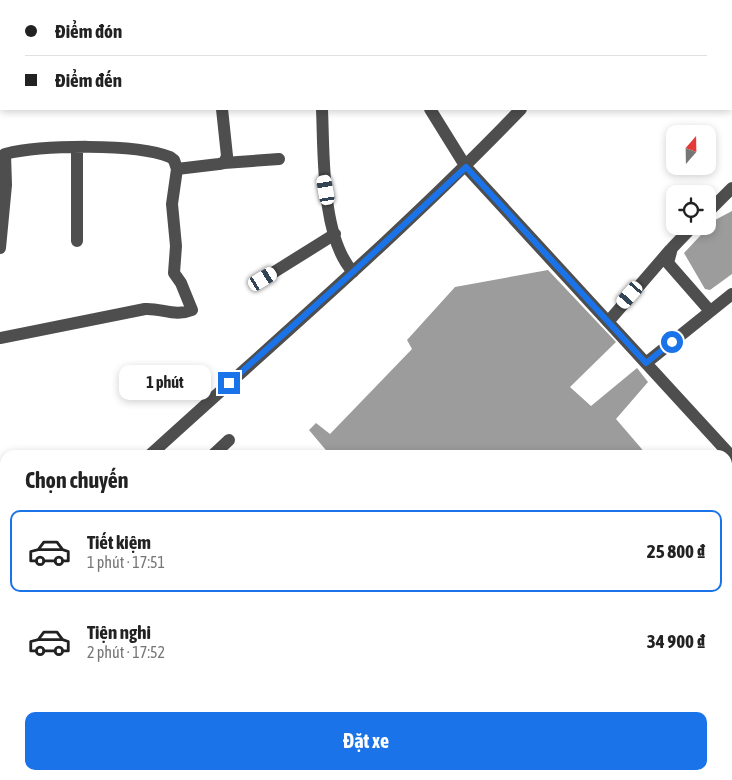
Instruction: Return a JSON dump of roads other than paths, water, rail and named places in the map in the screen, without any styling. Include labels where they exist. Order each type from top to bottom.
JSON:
[{"type":"street","points":[[222,110],[226,148],[224,163]]},
{"type":"street","points":[[322,110],[323,172],[335,234],[347,265],[353,272]]},
{"type":"street","points":[[431,110],[466,167],[726,450]]},
{"type":"street","points":[[160,450],[466,167],[521,110]]},
{"type":"street","points":[[0,248],[6,185],[2,155],[28,148],[77,148],[145,150],[174,160],[177,169],[172,204],[176,246],[174,272],[181,283],[192,310],[172,314],[163,310],[145,309],[0,338]]},
{"type":"street","points":[[77,148],[78,241]]},
{"type":"street","points":[[177,169],[279,159]]},
{"type":"street","points":[[716,204],[732,188]]},
{"type":"street","points":[[263,279],[335,234]]},
{"type":"street","points":[[608,322],[685,235]]},
{"type":"street","points":[[672,248],[668,263],[710,311]]},
{"type":"street","points":[[646,363],[732,294]]},
{"type":"street","points":[[218,450],[229,440]]}]
